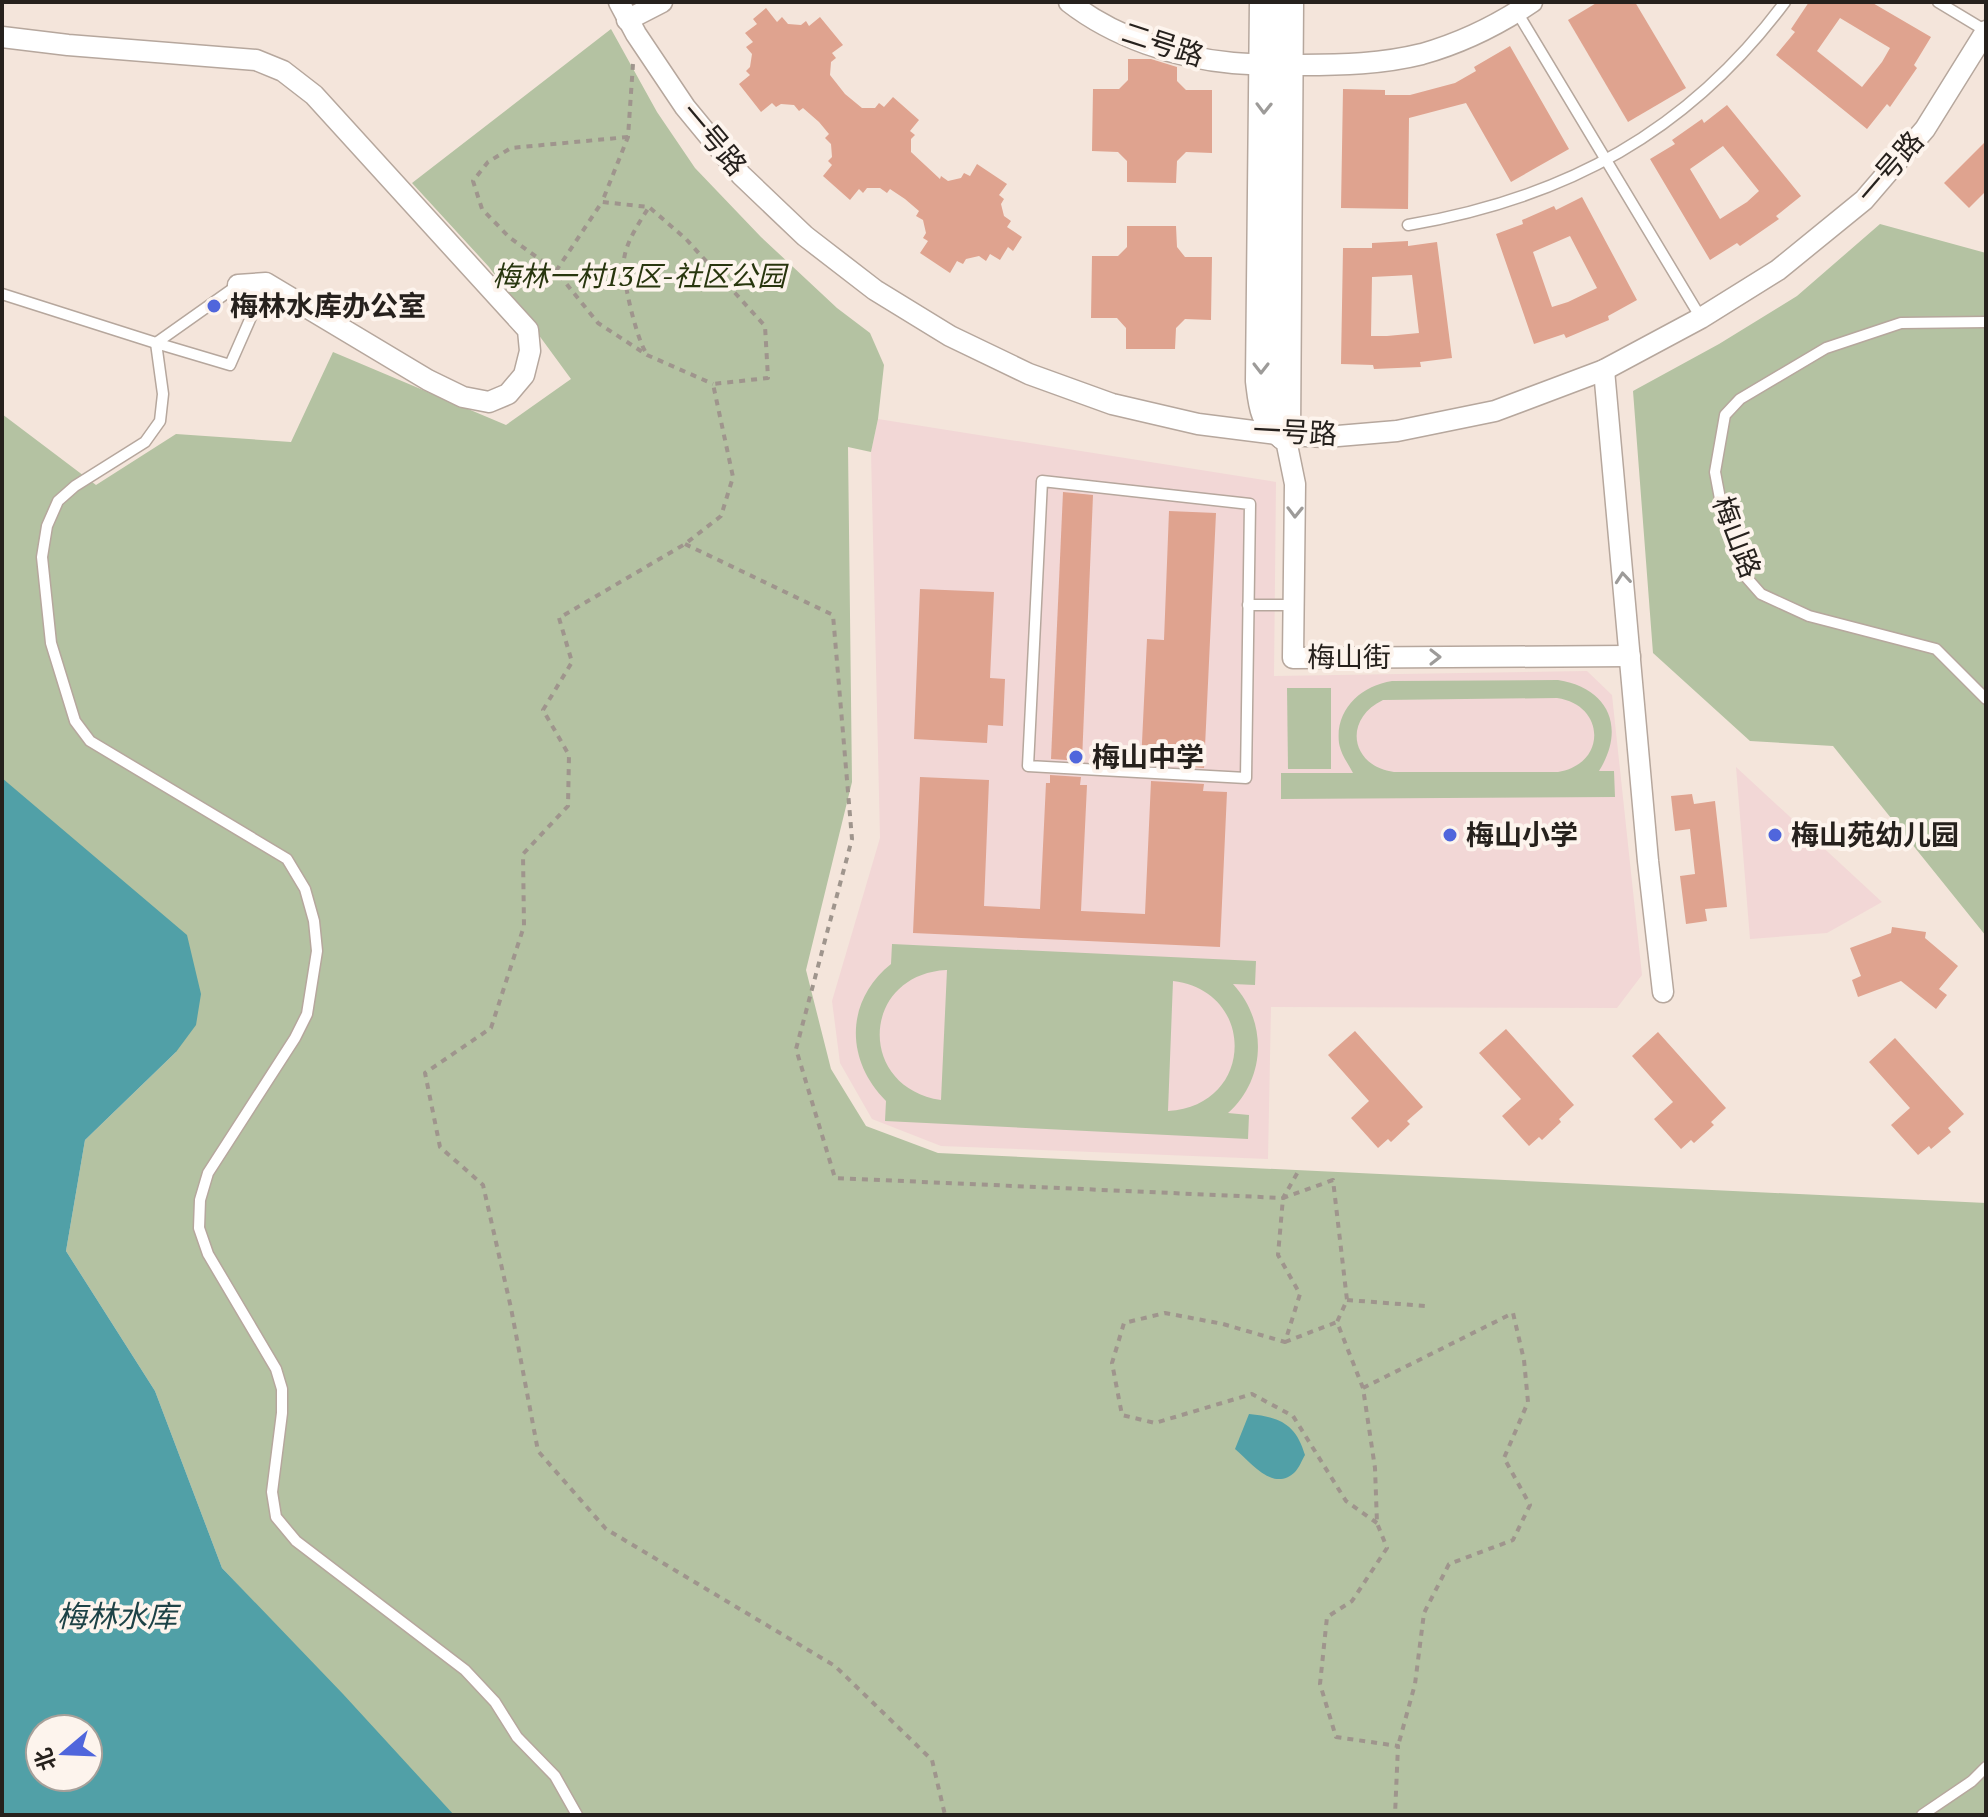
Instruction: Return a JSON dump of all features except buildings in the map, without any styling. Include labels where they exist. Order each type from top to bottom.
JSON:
[{"type":"street","points":[[627,19],[662,2]]},
{"type":"street","name":"梅山街","points":[[1265,2],[1275,64]]},
{"type":"street","name":"梅山街","points":[[1288,2],[1275,64],[1261,381],[1264,408],[1272,426],[1285,435],[1295,484],[1293,658],[1630,656]]},
{"type":"street","name":"二号路","points":[[1073,3],[1103,24],[1133,38],[1198,58],[1231,63],[1347,65],[1398,59],[1436,50],[1472,36],[1521,5]]},
{"type":"street","name":"一号路","points":[[627,19],[685,107],[741,175],[805,236],[875,290],[950,336],[1029,374],[1098,399],[1198,424],[1326,437],[1397,431],[1495,411],[1604,370],[1701,318],[1778,270],[1864,200],[1925,129],[1986,31]]},
{"type":"street","points":[[2,37],[256,60],[283,71],[314,95],[528,330],[530,351],[524,375],[508,394],[489,402],[463,397],[428,380],[266,283],[238,285]]},
{"type":"street","points":[[1604,370],[1648,861],[1663,992]]},
{"type":"lane","points":[[1408,225],[1477,212],[1545,189],[1639,140],[1696,98],[1747,50],[1785,2]]},
{"type":"lane","points":[[1938,2],[1986,31]]},
{"type":"lane","points":[[1521,5],[1605,160],[1701,318]]},
{"type":"lane","points":[[2,294],[230,365],[266,283]]},
{"type":"lane","points":[[156,343],[238,285]]},
{"type":"lane","name":"梅山路","points":[[1986,322],[1901,323],[1826,348],[1740,399],[1725,415],[1715,472],[1729,534],[1746,577],[1761,594],[1809,616],[1936,649],[1986,699]]},
{"type":"lane","points":[[156,343],[163,394],[160,421],[145,442],[75,486],[58,501],[47,526],[42,557],[51,643],[75,721],[90,741],[287,859],[305,889],[314,921],[317,951],[307,1014],[295,1038],[208,1173],[200,1200],[199,1228],[208,1254],[276,1369],[282,1389],[272,1492],[276,1517],[296,1541],[465,1670],[495,1702],[517,1737],[555,1776],[577,1815]]},
{"type":"lane","points":[[1042,481],[1250,504],[1248,605],[1246,778],[1028,766],[1042,481]]},
{"type":"lane","points":[[1248,605],[1293,605]]},
{"type":"lane","points":[[1922,1815],[1972,1781],[1986,1767]]},
{"type":"path","points":[[556,271],[602,202],[628,137],[627,19]]},
{"type":"path","points":[[602,202],[649,207],[686,239],[765,326],[768,378],[713,384],[647,355],[598,323],[556,271],[509,237],[482,209],[473,181],[488,162],[511,148],[628,137]]},
{"type":"path","points":[[647,355],[640,344],[630,310],[623,261],[633,231],[649,207]]},
{"type":"path","points":[[713,384],[733,477],[721,516],[685,544],[559,618],[572,662],[543,710],[569,755],[568,806],[523,854],[524,926],[491,1028],[425,1073],[440,1147],[483,1185],[511,1308],[538,1451],[606,1529],[835,1666],[932,1760],[945,1815]]},
{"type":"path","points":[[685,544],[833,615],[852,839],[796,1049],[835,1178],[1283,1198],[1333,1180],[1347,1300],[1337,1322],[1285,1342],[1223,1324],[1165,1313],[1124,1323],[1112,1363],[1122,1415],[1155,1423],[1252,1394],[1293,1416],[1346,1501],[1377,1523]]},
{"type":"path","points":[[1285,1342],[1300,1294],[1278,1255],[1283,1198],[1299,1170]]},
{"type":"path","points":[[1347,1300],[1426,1306]]},
{"type":"path","points":[[1363,1388],[1513,1313],[1524,1360],[1528,1402],[1504,1458],[1530,1505],[1513,1540],[1449,1564],[1424,1613],[1415,1684],[1398,1746],[1395,1815]]},
{"type":"path","points":[[1337,1322],[1363,1388],[1375,1468],[1377,1523],[1387,1548],[1352,1601],[1327,1617],[1320,1684],[1336,1737],[1398,1746]]},
{"type":"shaded area","name":"梅山中学","points":[[878,419],[1276,482],[1274,676],[1587,671],[1612,695],[1642,975],[1617,1008],[1271,1007],[1268,1159],[941,1146],[872,1119],[840,1063],[832,1001],[880,838],[871,452]]},
{"type":"shaded area","name":"梅山苑幼儿园","points":[[1736,767],[1882,902],[1827,933],[1750,939]]},
{"type":"green space","name":"梅林一村13区-社区公园","points":[[611,29],[657,112],[695,168],[761,237],[837,308],[870,333],[884,365],[871,452],[848,447],[852,782],[806,970],[831,1069],[866,1126],[938,1153],[1986,1203],[1986,1815],[453,1815],[222,1568],[155,1391],[66,1251],[85,1140],[176,1052],[2,778],[2,414],[96,485],[176,434],[291,442],[333,352],[506,425],[571,379],[489,267],[412,183]]},
{"type":"green space","points":[[1880,224],[1986,253],[1986,936],[1833,746],[1750,741],[1653,653],[1633,391],[1719,344],[1797,296]]},
{"type":"green space","points":[[1558,680],[1576,684],[1601,701],[1608,712],[1611,740],[1599,771],[1614,771],[1615,797],[1281,799],[1281,773],[1353,773],[1339,743],[1341,720],[1352,701],[1361,694],[1392,681]],"holes":[[[1557,698],[1585,711],[1592,722],[1592,747],[1574,767],[1558,772],[1394,772],[1368,761],[1357,741],[1362,718],[1383,700]]]},
{"type":"green space","points":[[1287,688],[1331,688],[1331,769],[1288,769]]},
{"type":"green space","points":[[892,944],[1256,961],[1255,985],[1233,984],[1252,1015],[1257,1033],[1256,1067],[1250,1084],[1228,1113],[1249,1115],[1248,1139],[885,1121],[886,1101],[863,1068],[856,1031],[858,1013],[865,995],[891,964]],"holes":[[[947,970],[941,1100],[913,1091],[894,1075],[883,1054],[880,1032],[885,1010],[897,991],[918,976]],[[1173,981],[1200,989],[1220,1005],[1231,1025],[1235,1048],[1230,1070],[1217,1090],[1197,1104],[1168,1111]]]},
{"type":"water","name":"梅林水库","points":[[2,778],[187,935],[201,994],[196,1025],[176,1052],[85,1140],[66,1251],[155,1391],[222,1568],[454,1815],[2,1815]]},
{"type":"water","points":[[1249,1414],[1278,1420],[1297,1436],[1305,1455],[1295,1472],[1287,1478],[1279,1479],[1263,1473],[1235,1449]]},
{"type":"place","name":"梅林水库办公室","points":[[214,306]]},
{"type":"place","name":"梅山中学","points":[[1076,757]]},
{"type":"place","name":"梅山小学","points":[[1450,835]]},
{"type":"place","name":"梅山苑幼儿园","points":[[1775,835]]}]
